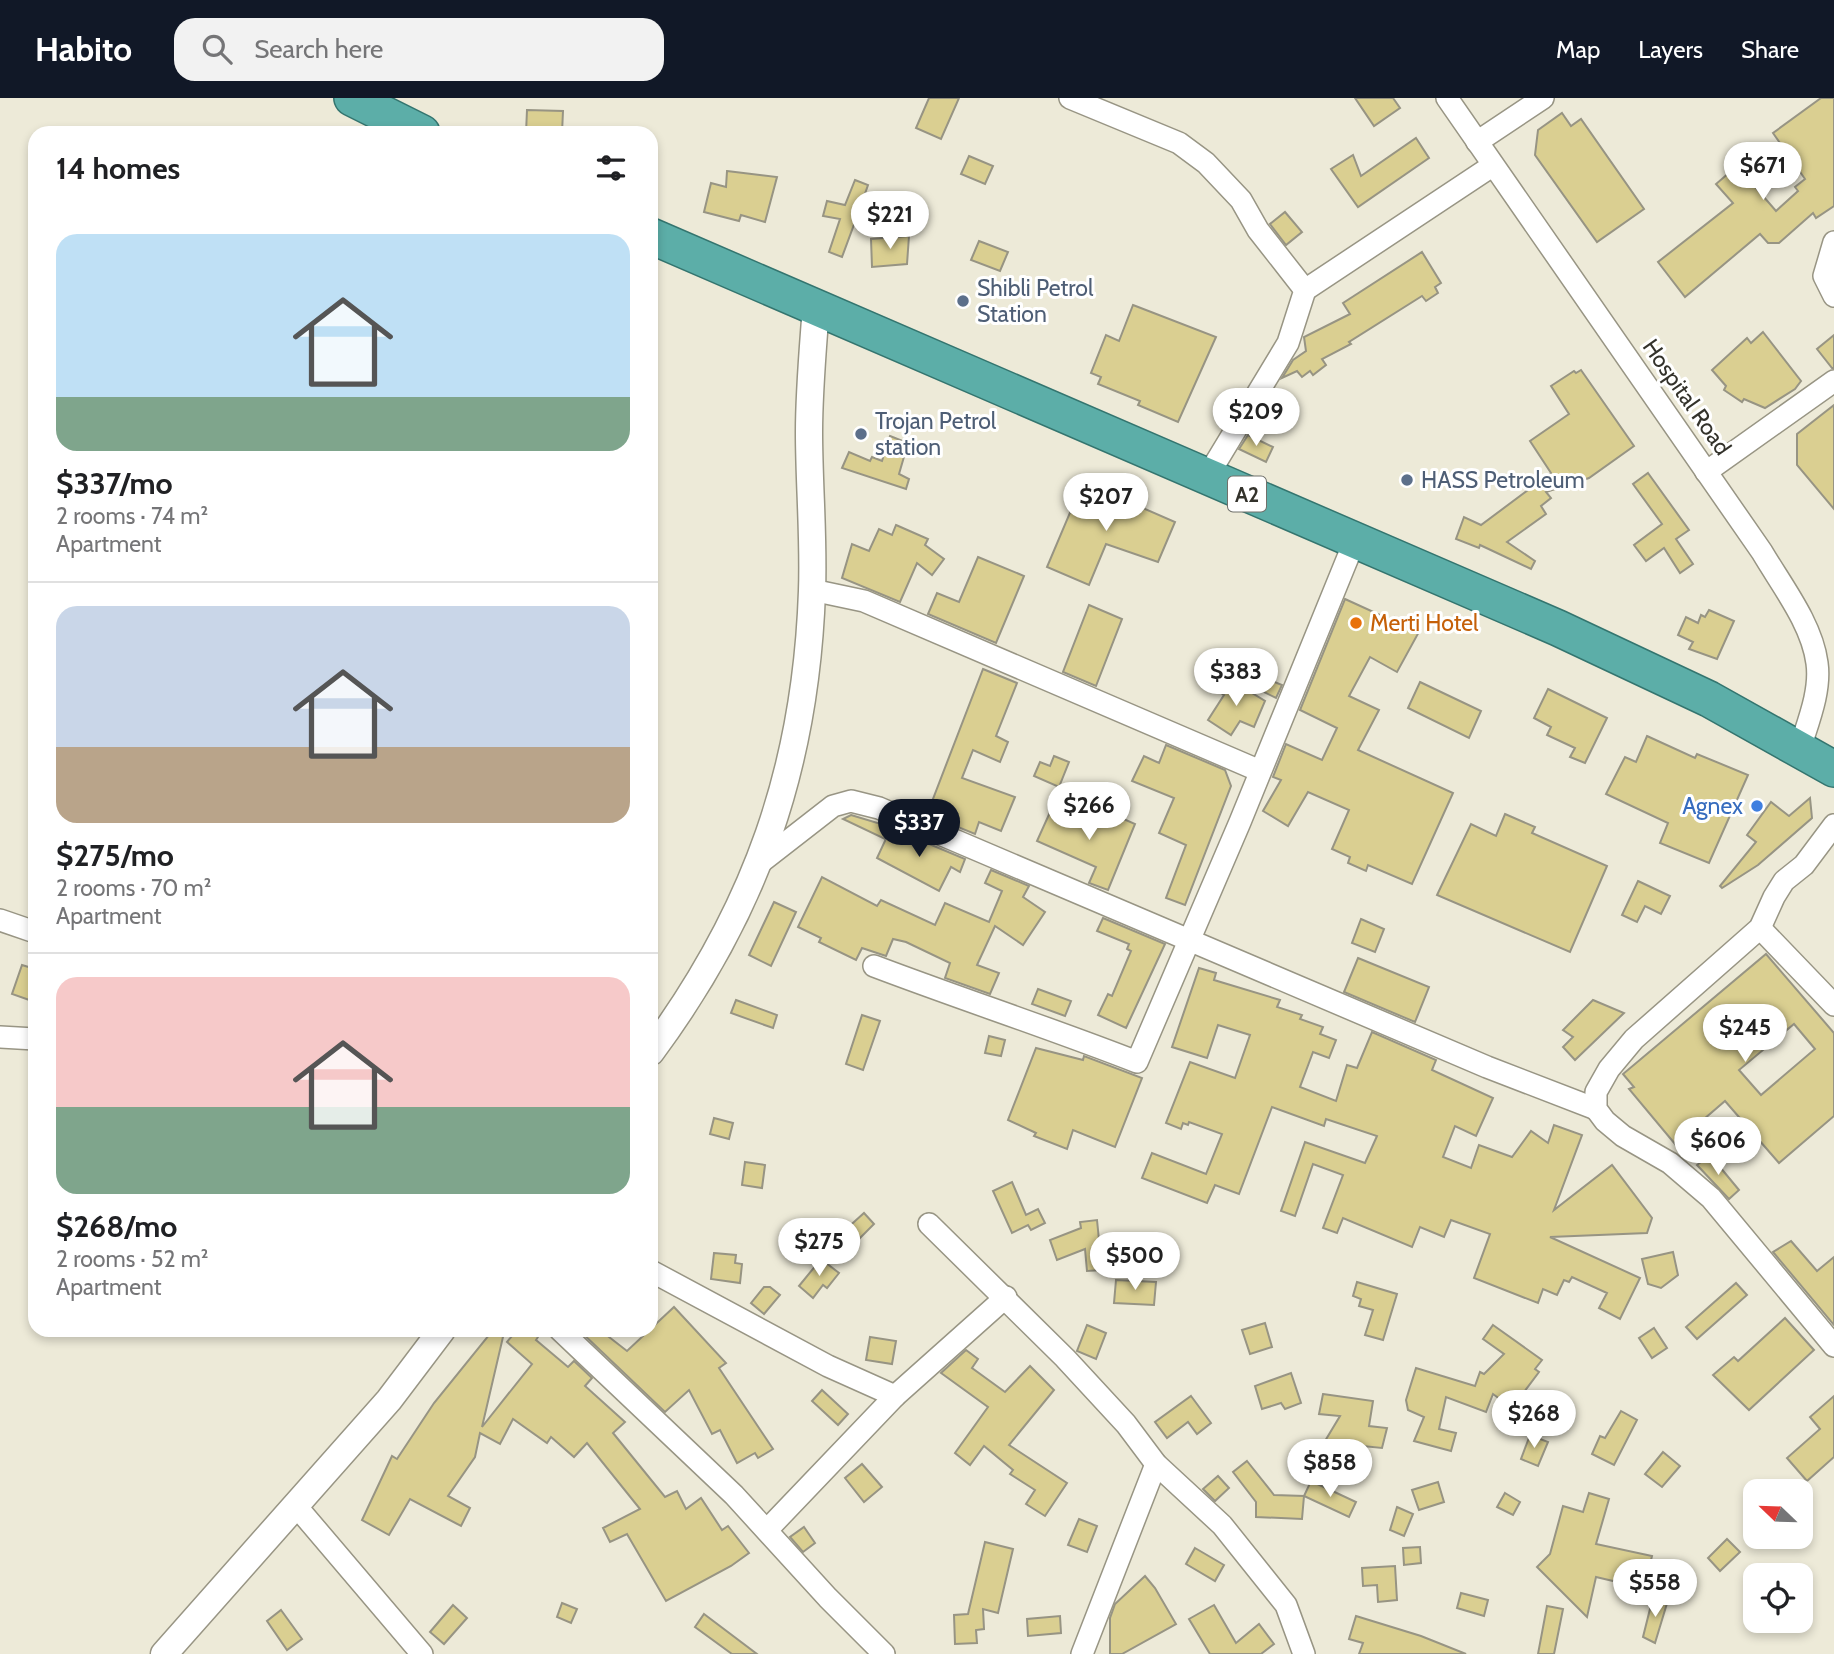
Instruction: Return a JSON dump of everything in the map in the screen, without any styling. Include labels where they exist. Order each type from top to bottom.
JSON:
[{"type":"highway","points":[[352,98],[408,126]]},
{"type":"highway","name":"A2","points":[[658,239],[816,306],[960,372],[1558,628],[1709,699],[1834,769]]},
{"type":"street","points":[[1070,98],[1179,143],[1206,163],[1241,200],[1258,230],[1305,290]]},
{"type":"street","name":"Hospital Road","points":[[1447,98],[1762,552],[1804,623],[1818,664],[1814,702],[1800,748]]},
{"type":"street","points":[[1477,142],[1543,98]]},
{"type":"street","points":[[1207,477],[1288,342],[1305,290],[1492,166]]},
{"type":"street","points":[[1834,242],[1824,276],[1834,296]]},
{"type":"street","points":[[658,1041],[723,940],[761,862],[784,791],[801,710],[812,590],[809,429],[816,306]]},
{"type":"street","points":[[1706,472],[1834,381]]},
{"type":"street","points":[[874,966],[987,1009],[1027,1019],[1137,1062],[1190,941],[1354,540]]},
{"type":"street","points":[[812,590],[864,601],[1260,771]]},
{"type":"street","points":[[761,862],[832,806],[851,801],[878,807],[1426,1039],[1487,1068],[1596,1109],[1605,1121],[1623,1136],[1670,1163],[1711,1198],[1834,1346]]},
{"type":"street","points":[[1596,1109],[1596,1092],[1609,1069],[1634,1039],[1760,928],[1784,881],[1804,865],[1834,825]]},
{"type":"street","points":[[0,920],[28,930]]},
{"type":"street","points":[[1760,928],[1834,1004]]},
{"type":"street","points":[[0,1037],[28,1039]]},
{"type":"street","points":[[929,1224],[1006,1297],[1126,1424],[1156,1464],[1222,1525],[1286,1605],[1304,1654]]},
{"type":"street","points":[[658,1275],[816,1359],[895,1396]]},
{"type":"street","points":[[767,1531],[895,1396],[1006,1297]]},
{"type":"street","points":[[164,1654],[297,1507],[389,1400],[437,1337]]},
{"type":"street","points":[[567,1337],[700,1461],[884,1654]]},
{"type":"street","points":[[1082,1654],[1156,1464]]},
{"type":"street","points":[[297,1507],[422,1654]]},
{"type":"building","points":[[929,98],[959,98],[941,139],[916,128]]},
{"type":"building","points":[[1355,98],[1393,98],[1400,108],[1374,126]]},
{"type":"building","points":[[1821,98],[1834,98],[1834,206],[1816,218],[1813,213],[1779,243],[1768,243],[1760,234],[1685,297],[1658,262],[1733,203],[1716,184],[1737,166],[1776,211],[1798,191],[1795,187],[1805,179],[1773,133]]},
{"type":"building","points":[[527,110],[563,111],[562,126],[526,126]]},
{"type":"building","points":[[1562,113],[1571,126],[1581,119],[1644,209],[1597,242],[1535,155],[1538,130]]},
{"type":"building","points":[[1416,138],[1429,158],[1358,207],[1331,169],[1353,155],[1361,176]]},
{"type":"building","points":[[969,156],[993,166],[985,184],[961,174]]},
{"type":"building","points":[[727,171],[777,177],[765,222],[741,215],[739,221],[704,212],[711,183],[726,187]]},
{"type":"building","points":[[855,180],[868,185],[860,208],[884,214],[882,227],[855,222],[842,257],[829,252],[840,219],[823,216],[827,201],[845,205]]},
{"type":"building","points":[[1285,212],[1302,232],[1286,245],[1270,224]]},
{"type":"building","points":[[909,236],[907,264],[872,267],[871,239]]},
{"type":"building","points":[[979,241],[1008,252],[1000,271],[971,260]]},
{"type":"building","points":[[1422,252],[1441,283],[1435,287],[1438,293],[1426,301],[1422,296],[1349,342],[1351,344],[1322,359],[1326,365],[1313,375],[1310,371],[1302,377],[1297,371],[1282,378],[1293,360],[1306,351],[1304,337],[1350,314],[1343,303]]},
{"type":"building","points":[[1133,305],[1216,337],[1178,422],[1138,405],[1140,401],[1098,384],[1101,377],[1091,373],[1106,335],[1119,341]]},
{"type":"building","points":[[1763,332],[1801,381],[1795,389],[1765,408],[1744,399],[1742,402],[1724,390],[1726,386],[1712,370],[1747,338],[1751,343]]},
{"type":"building","points":[[1834,335],[1834,368],[1832,368],[1817,349]]},
{"type":"building","points":[[1581,370],[1634,446],[1589,478],[1546,492],[1551,498],[1541,506],[1546,514],[1507,542],[1535,561],[1531,569],[1480,545],[1479,548],[1456,539],[1464,517],[1481,525],[1551,473],[1530,441],[1569,414],[1551,386],[1574,371],[1576,373]]},
{"type":"building","points":[[1834,405],[1834,509],[1797,465],[1797,434]]},
{"type":"building","points":[[1248,435],[1273,447],[1266,462],[1239,449]]},
{"type":"building","points":[[890,436],[908,443],[899,474],[909,479],[906,489],[842,468],[849,452],[870,461],[872,457],[882,461]]},
{"type":"building","points":[[1648,473],[1689,530],[1676,539],[1693,564],[1680,573],[1664,548],[1646,561],[1634,545],[1662,524],[1633,484]]},
{"type":"building","points":[[1083,482],[1175,522],[1158,562],[1106,544],[1089,585],[1047,567]]},
{"type":"building","points":[[896,525],[928,539],[925,545],[944,559],[932,575],[917,563],[900,602],[842,578],[852,544],[869,551],[879,529],[892,535]]},
{"type":"building","points":[[978,557],[1024,576],[996,643],[928,614],[937,593],[959,602]]},
{"type":"building","points":[[1345,599],[1393,621],[1395,617],[1420,630],[1397,672],[1370,657],[1349,696],[1379,710],[1358,750],[1453,793],[1412,884],[1368,865],[1366,871],[1348,863],[1350,857],[1332,849],[1349,810],[1308,792],[1288,826],[1263,811],[1281,780],[1273,777],[1286,744],[1322,760],[1337,728],[1300,710]]},
{"type":"building","points":[[1089,605],[1122,619],[1096,686],[1063,672]]},
{"type":"building","points":[[1709,610],[1734,621],[1717,659],[1689,649],[1693,642],[1678,635],[1686,617],[1698,623],[1701,615],[1705,617]]},
{"type":"building","points":[[983,669],[1017,683],[996,736],[1008,742],[1000,762],[973,750],[962,778],[1015,797],[1001,831],[979,822],[975,834],[921,812],[925,801],[931,804]]},
{"type":"building","points":[[1260,676],[1282,685],[1276,698],[1254,687]]},
{"type":"building","points":[[1229,679],[1265,701],[1254,727],[1240,721],[1231,735],[1208,720],[1224,695],[1221,693]]},
{"type":"building","points":[[1420,682],[1481,711],[1469,738],[1408,708]]},
{"type":"building","points":[[1548,689],[1607,718],[1585,763],[1570,757],[1575,748],[1547,735],[1551,727],[1534,718]]},
{"type":"building","points":[[1647,736],[1695,758],[1697,754],[1748,775],[1709,863],[1660,843],[1668,823],[1606,794],[1625,757],[1636,762]]},
{"type":"building","points":[[1166,745],[1225,770],[1231,786],[1185,905],[1166,898],[1186,845],[1159,833],[1174,798],[1132,781],[1144,756],[1159,763]]},
{"type":"building","points":[[1054,756],[1069,762],[1059,787],[1034,776],[1040,762],[1050,766]]},
{"type":"building","points":[[1810,798],[1812,818],[1758,865],[1722,888],[1720,886],[1756,842],[1747,835],[1771,802],[1789,816]]},
{"type":"building","points":[[1051,810],[1073,818],[1076,810],[1113,825],[1117,816],[1135,824],[1108,890],[1089,883],[1096,867],[1037,841]]},
{"type":"building","points":[[1505,814],[1535,827],[1532,833],[1607,866],[1570,952],[1437,895],[1471,824],[1496,836]]},
{"type":"building","points":[[851,815],[891,827],[885,839],[843,819]]},
{"type":"building","points":[[891,828],[965,859],[960,872],[951,867],[939,891],[877,858]]},
{"type":"building","points":[[991,870],[1029,886],[1023,897],[1045,912],[1023,945],[995,926],[977,965],[999,973],[990,994],[945,978],[950,963],[906,942],[893,939],[886,956],[862,948],[856,960],[819,942],[821,938],[798,927],[822,877],[877,906],[881,900],[935,925],[945,903],[989,922],[1002,891],[985,883]]},
{"type":"building","points":[[1638,881],[1670,896],[1661,914],[1645,906],[1637,922],[1622,915]]},
{"type":"building","points":[[774,902],[796,912],[771,966],[749,955]]},
{"type":"building","points":[[1103,918],[1165,944],[1126,1028],[1098,1015],[1108,994],[1112,996],[1131,951],[1127,949],[1129,944],[1097,931]]},
{"type":"building","points":[[1361,919],[1384,929],[1375,952],[1352,943]]},
{"type":"building","points":[[1766,954],[1834,1033],[1834,1116],[1779,1163],[1725,1101],[1675,1144],[1629,1089],[1634,1087],[1623,1074]],"holes":[[[1794,1024],[1815,1049],[1761,1095],[1739,1070]]]},
{"type":"building","points":[[1358,958],[1429,987],[1415,1022],[1344,992]]},
{"type":"building","points":[[22,965],[28,967],[28,1000],[12,994]]},
{"type":"building","points":[[1199,968],[1216,973],[1214,980],[1280,1000],[1277,1007],[1302,1015],[1300,1019],[1323,1027],[1320,1034],[1336,1040],[1329,1058],[1313,1052],[1300,1087],[1336,1101],[1347,1065],[1357,1068],[1372,1032],[1436,1060],[1432,1070],[1493,1098],[1476,1136],[1455,1126],[1443,1157],[1471,1168],[1479,1145],[1512,1157],[1531,1131],[1548,1143],[1554,1125],[1582,1135],[1554,1210],[1612,1165],[1652,1218],[1647,1233],[1550,1237],[1640,1278],[1620,1319],[1599,1308],[1607,1293],[1572,1277],[1569,1282],[1564,1280],[1557,1295],[1543,1289],[1538,1303],[1474,1278],[1490,1234],[1451,1220],[1444,1237],[1420,1227],[1412,1247],[1343,1218],[1337,1233],[1323,1228],[1343,1175],[1313,1164],[1295,1216],[1281,1211],[1305,1142],[1365,1163],[1377,1136],[1326,1119],[1324,1126],[1272,1107],[1239,1194],[1215,1185],[1207,1203],[1142,1178],[1152,1153],[1206,1174],[1222,1134],[1189,1122],[1188,1125],[1183,1123],[1181,1129],[1166,1123],[1190,1062],[1235,1078],[1250,1035],[1218,1025],[1207,1058],[1172,1047]]},
{"type":"building","points":[[1038,989],[1071,1001],[1065,1016],[1032,1004]]},
{"type":"building","points":[[736,1000],[777,1015],[773,1028],[731,1013]]},
{"type":"building","points":[[1593,1000],[1624,1013],[1575,1060],[1563,1047],[1573,1037],[1563,1030]]},
{"type":"building","points":[[862,1015],[880,1021],[863,1070],[846,1064]]},
{"type":"building","points":[[989,1036],[1005,1040],[1001,1056],[985,1053]]},
{"type":"building","points":[[1036,1048],[1083,1060],[1084,1056],[1142,1078],[1115,1147],[1073,1130],[1067,1149],[1034,1136],[1036,1133],[1008,1120]]},
{"type":"building","points":[[714,1118],[733,1123],[729,1139],[710,1134]]},
{"type":"building","points":[[1710,1155],[1739,1190],[1729,1199],[1697,1165]]},
{"type":"building","points":[[745,1162],[765,1165],[762,1188],[742,1185]]},
{"type":"building","points":[[1012,1182],[1026,1215],[1038,1209],[1045,1223],[1031,1230],[1028,1225],[1012,1233],[993,1191]]},
{"type":"building","points":[[864,1213],[874,1224],[855,1243],[844,1231]]},
{"type":"building","points":[[1097,1220],[1102,1270],[1087,1271],[1085,1249],[1057,1260],[1050,1240],[1081,1228],[1080,1222]]},
{"type":"building","points":[[1791,1241],[1817,1271],[1834,1257],[1834,1325],[1773,1252]]},
{"type":"building","points":[[1673,1252],[1678,1275],[1661,1288],[1648,1284],[1642,1259]]},
{"type":"building","points":[[714,1253],[736,1255],[735,1263],[742,1264],[740,1283],[711,1279]]},
{"type":"building","points":[[821,1259],[839,1273],[827,1288],[823,1285],[813,1298],[799,1286]]},
{"type":"building","points":[[1116,1280],[1156,1282],[1154,1305],[1114,1303]]},
{"type":"building","points":[[1357,1282],[1397,1294],[1383,1340],[1365,1335],[1373,1310],[1359,1306],[1361,1299],[1353,1296]]},
{"type":"building","points":[[1736,1283],[1747,1295],[1697,1339],[1686,1327]]},
{"type":"building","points":[[764,1287],[770,1287],[780,1295],[764,1314],[751,1303]]},
{"type":"building","points":[[674,1307],[726,1363],[719,1368],[773,1449],[758,1458],[755,1453],[737,1463],[720,1430],[712,1434],[689,1390],[665,1412],[586,1337],[609,1337],[627,1351],[642,1337],[658,1337],[658,1322]]},
{"type":"building","points":[[1785,1318],[1814,1350],[1749,1410],[1713,1375],[1734,1357],[1738,1361]]},
{"type":"building","points":[[1265,1323],[1272,1347],[1250,1354],[1242,1330]]},
{"type":"building","points":[[1087,1325],[1106,1333],[1096,1359],[1077,1351]]},
{"type":"building","points":[[1493,1325],[1542,1360],[1535,1369],[1539,1372],[1512,1408],[1493,1394],[1486,1412],[1446,1397],[1439,1429],[1456,1433],[1451,1451],[1414,1441],[1424,1417],[1408,1410],[1406,1400],[1416,1368],[1475,1386],[1480,1372],[1484,1374],[1504,1354],[1483,1339]]},
{"type":"building","points":[[1654,1328],[1667,1348],[1652,1358],[1639,1338]]},
{"type":"building","points":[[487,1337],[503,1337],[482,1427],[532,1364],[507,1342],[511,1337],[538,1337],[536,1340],[568,1367],[574,1361],[592,1378],[585,1386],[625,1422],[613,1433],[665,1497],[677,1491],[686,1509],[701,1498],[722,1530],[728,1526],[749,1553],[731,1566],[666,1601],[627,1534],[610,1542],[603,1528],[640,1509],[587,1443],[574,1457],[551,1437],[547,1443],[513,1419],[500,1444],[480,1433],[475,1457],[448,1496],[470,1508],[461,1526],[410,1499],[389,1535],[362,1520],[392,1456],[397,1459],[434,1403]]},
{"type":"building","points":[[870,1337],[896,1341],[892,1364],[866,1360]]},
{"type":"building","points":[[966,1350],[978,1359],[972,1368],[1005,1392],[1030,1366],[1054,1390],[1009,1445],[1067,1483],[1045,1516],[1026,1504],[1035,1490],[1010,1474],[1013,1470],[984,1446],[970,1465],[955,1453],[988,1407],[941,1373]]},
{"type":"building","points":[[1291,1373],[1301,1403],[1285,1409],[1281,1403],[1262,1409],[1255,1386]]},
{"type":"building","points":[[822,1390],[848,1414],[838,1425],[812,1401]]},
{"type":"building","points":[[1323,1394],[1373,1401],[1369,1426],[1387,1428],[1382,1448],[1343,1444],[1330,1465],[1316,1456],[1340,1416],[1319,1414]]},
{"type":"building","points":[[1191,1396],[1211,1423],[1197,1434],[1188,1422],[1167,1438],[1155,1422]]},
{"type":"building","points":[[1834,1396],[1834,1457],[1809,1479],[1805,1479],[1787,1458],[1820,1429],[1810,1417]]},
{"type":"building","points":[[1621,1411],[1637,1420],[1614,1465],[1592,1454],[1600,1436],[1605,1438]]},
{"type":"building","points":[[1530,1435],[1548,1442],[1538,1466],[1521,1459]]},
{"type":"building","points":[[1663,1452],[1680,1466],[1662,1487],[1645,1474]]},
{"type":"building","points":[[1247,1461],[1274,1495],[1304,1496],[1302,1519],[1256,1517],[1256,1502],[1233,1472]]},
{"type":"building","points":[[862,1464],[882,1487],[864,1502],[845,1478]]},
{"type":"building","points":[[1218,1476],[1229,1488],[1215,1501],[1203,1489]]},
{"type":"building","points":[[1311,1481],[1356,1502],[1349,1517],[1304,1496]]},
{"type":"building","points":[[1438,1482],[1444,1502],[1419,1510],[1412,1490]]},
{"type":"building","points":[[1505,1493],[1520,1502],[1513,1515],[1497,1507]]},
{"type":"building","points":[[1589,1493],[1609,1499],[1596,1544],[1652,1556],[1650,1564],[1673,1569],[1668,1594],[1596,1577],[1587,1617],[1537,1567],[1550,1554],[1563,1506],[1583,1512]]},
{"type":"building","points":[[1397,1507],[1413,1514],[1404,1536],[1390,1530]]},
{"type":"building","points":[[1079,1519],[1097,1526],[1087,1552],[1068,1545]]},
{"type":"building","points":[[804,1527],[815,1543],[803,1552],[790,1537]]},
{"type":"building","points":[[1727,1539],[1740,1552],[1720,1571],[1708,1558]]},
{"type":"building","points":[[985,1542],[1013,1549],[998,1613],[983,1609],[984,1629],[976,1630],[977,1643],[955,1644],[954,1615],[968,1614]]},
{"type":"building","points":[[1420,1547],[1421,1563],[1404,1565],[1403,1548]]},
{"type":"building","points":[[1195,1548],[1224,1565],[1215,1581],[1186,1564]]},
{"type":"building","points":[[1395,1566],[1397,1600],[1378,1602],[1377,1585],[1363,1586],[1362,1568]]},
{"type":"building","points":[[1145,1576],[1176,1624],[1122,1654],[1110,1654],[1110,1618],[1115,1604]]},
{"type":"building","points":[[1461,1593],[1488,1600],[1484,1616],[1457,1608]]},
{"type":"building","points":[[1653,1597],[1668,1600],[1655,1643],[1643,1637]]},
{"type":"building","points":[[562,1603],[577,1609],[571,1623],[557,1617]]},
{"type":"building","points":[[453,1605],[467,1618],[444,1644],[430,1632]]},
{"type":"building","points":[[1214,1605],[1236,1643],[1259,1624],[1274,1644],[1261,1654],[1210,1654],[1189,1619]]},
{"type":"building","points":[[1547,1606],[1563,1609],[1554,1654],[1538,1654]]},
{"type":"building","points":[[281,1610],[302,1639],[287,1650],[267,1621]]},
{"type":"building","points":[[704,1614],[757,1654],[732,1654],[695,1627]]},
{"type":"building","points":[[1060,1616],[1061,1633],[1028,1636],[1027,1619]]},
{"type":"building","points":[[1356,1616],[1421,1636],[1466,1654],[1359,1654],[1363,1643],[1349,1639]]},
{"type":"place","name":"Shibli Petrol Station","points":[[963,301]]},
{"type":"place","name":"Trojan Petrol station","points":[[861,434]]},
{"type":"place","name":"HASS Petroleum","points":[[1407,480]]},
{"type":"place","name":"Merti Hotel","points":[[1356,623]]},
{"type":"place","name":"Agnex","points":[[1757,806]]}]
